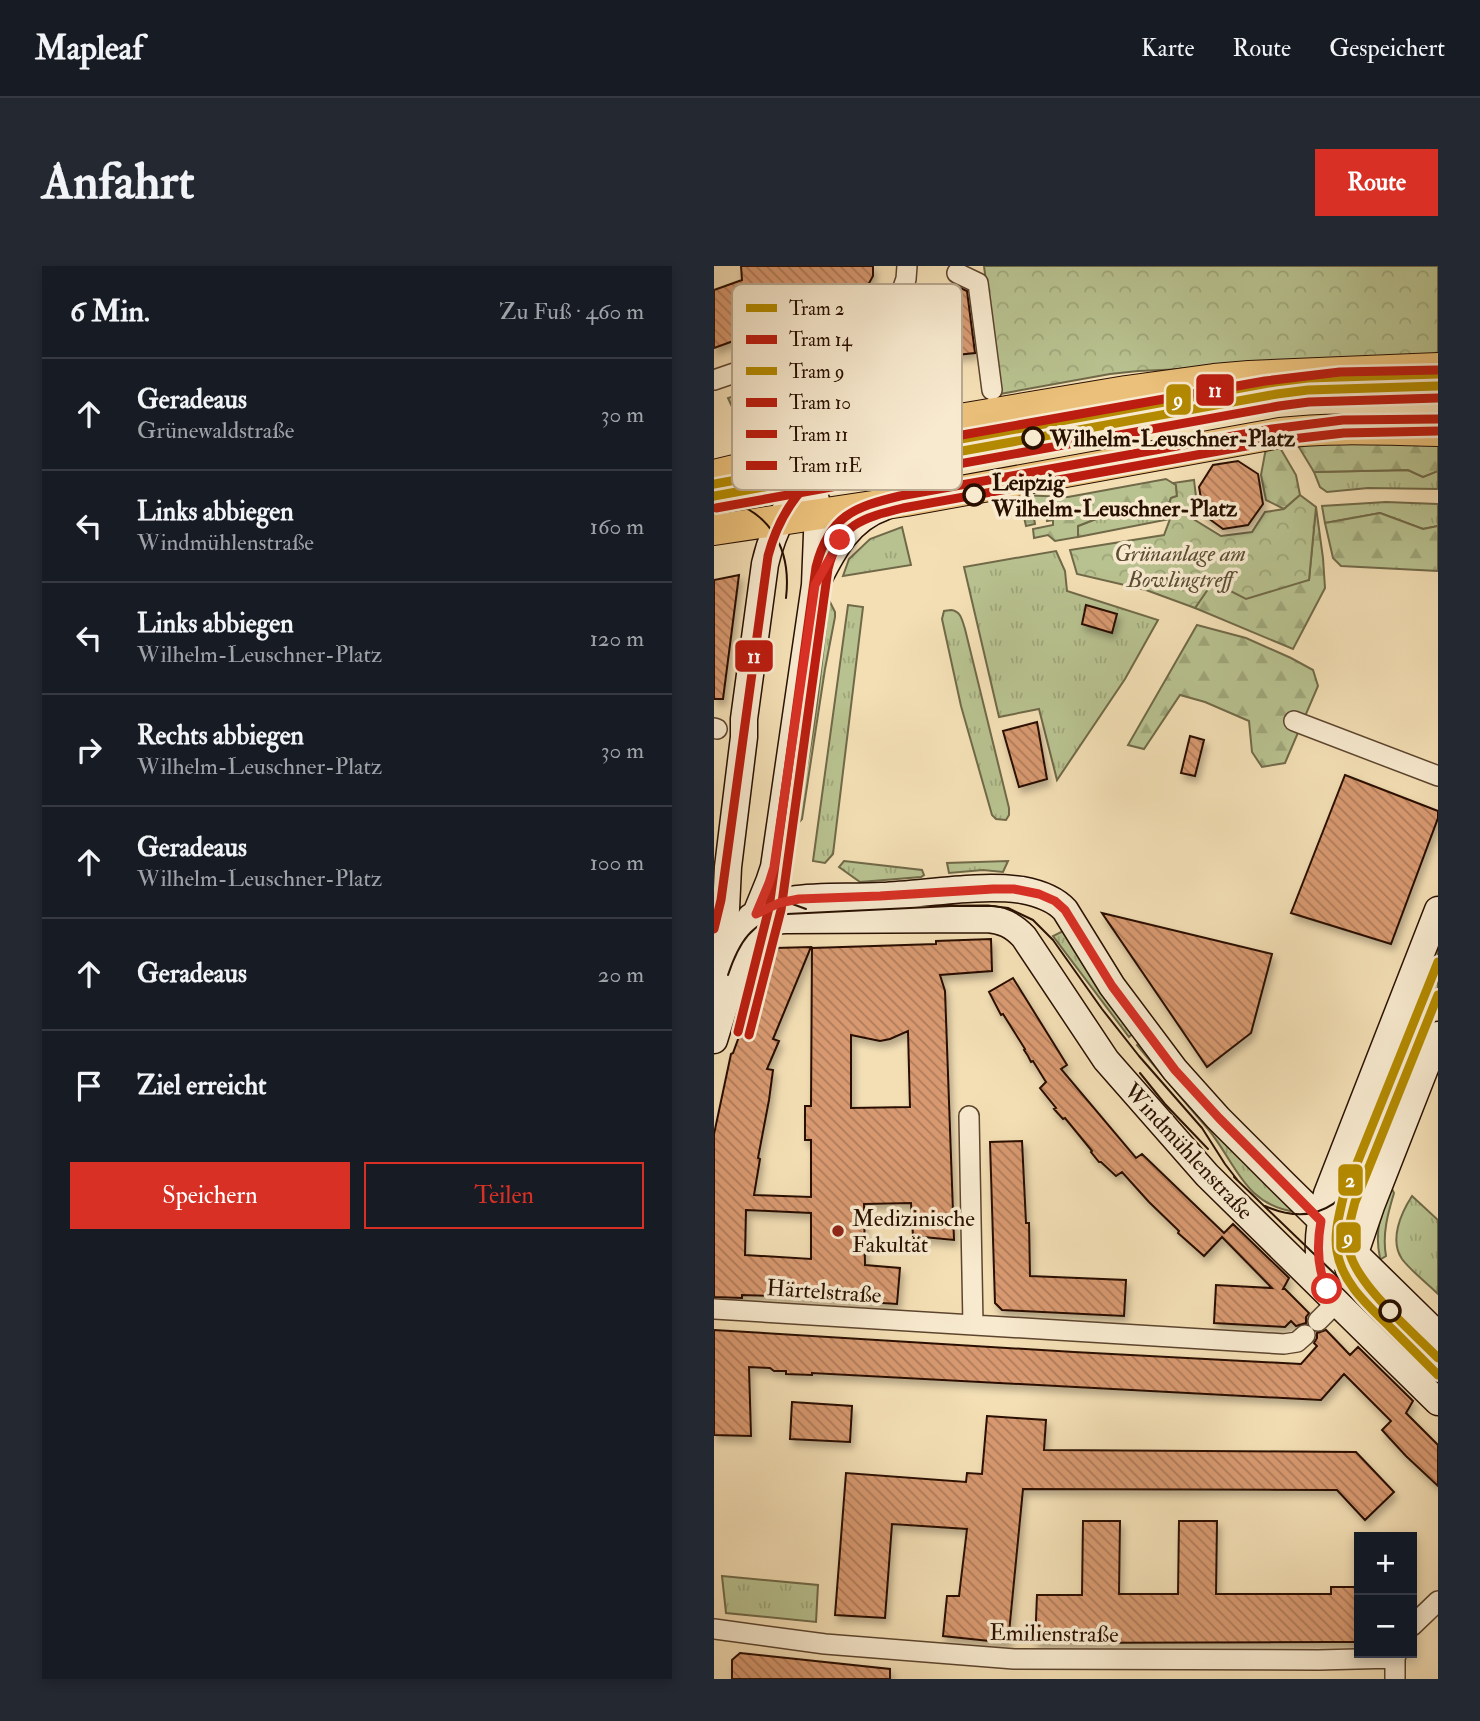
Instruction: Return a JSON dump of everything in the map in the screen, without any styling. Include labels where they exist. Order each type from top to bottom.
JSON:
[{"type":"main road","points":[[962,418],[1204,380],[1438,368]]},
{"type":"main road","points":[[714,530],[906,501],[1280,433],[1354,429],[1438,431]]},
{"type":"main road","points":[[714,474],[732,470]]},
{"type":"main road","points":[[714,1040],[738,959],[729,858],[760,600],[770,543],[780,520],[800,490]]},
{"type":"main road","points":[[714,988],[736,926],[769,883],[778,838],[815,585],[818,514],[813,490]]},
{"type":"main road","points":[[815,585],[840,540],[850,528],[869,513],[906,501]]},
{"type":"main road","points":[[985,889],[1023,890],[1014,928],[994,920],[785,920],[736,926],[779,903],[799,899],[985,889]]},
{"type":"main road","name":"Windmühlenstraße","points":[[1023,890],[1049,898],[1065,910],[1112,986],[1175,1070],[1321,1221],[1438,1335]]},
{"type":"main road","points":[[1334,1299],[1322,1278],[1319,1241],[1329,1188],[1438,910]]},
{"type":"main road","name":"Windmühlenstraße","points":[[1014,928],[1024,937],[1119,1076],[1207,1175],[1438,1402]]},
{"type":"main road","points":[[1280,1246],[1298,1256],[1320,1260],[1342,1259],[1354,1252],[1438,1035]]},
{"type":"street","points":[[904,284],[906,266]]},
{"type":"street","points":[[955,275],[978,283],[992,390]]},
{"type":"street","points":[[714,380],[732,374]]},
{"type":"street","points":[[1294,721],[1438,776]]},
{"type":"street","points":[[969,1116],[973,1325]]},
{"type":"street","name":"Härtelstraße","points":[[714,1309],[1284,1344],[1297,1342],[1312,1328],[1334,1299]]},
{"type":"street","points":[[1417,1621],[1438,1601]]},
{"type":"street","name":"Emilienstraße","points":[[714,1629],[825,1644],[1014,1659],[1319,1660],[1354,1658]]},
{"type":"street","name":"Emilienstraße","points":[[1395,1679],[1396,1658]]},
{"type":"green space","points":[[984,266],[1438,266],[1438,358],[1138,371],[1000,394]]},
{"type":"green space","points":[[1297,444],[1438,445],[1438,471],[1423,477],[1408,470],[1314,472]]},
{"type":"green space","points":[[1279,446],[1296,475],[1300,495],[1284,509],[1266,500],[1261,475],[1266,448]]},
{"type":"green space","points":[[1408,470],[1423,477],[1438,471],[1438,489],[1368,488],[1327,492],[1320,487],[1314,472]]},
{"type":"green space","points":[[1166,479],[1176,485],[1177,496],[1171,498],[1169,504],[1101,517],[1078,526],[1078,537],[1055,541],[1048,535],[1034,538],[1033,529],[1053,525],[1053,520],[1047,521],[1046,511],[1033,512],[1035,524],[1026,526],[1019,495],[1068,497]]},
{"type":"green space","name":"Grünanlage am Bowlingtreff","points":[[1194,480],[1198,513],[1195,520],[1221,536],[1252,532],[1265,512],[1284,509],[1300,495],[1316,507],[1309,580],[1246,599],[1213,582],[1195,608],[1146,590],[1077,574],[1070,550],[1164,535],[1170,519],[1171,498],[1177,496],[1176,485],[1173,483]]},
{"type":"green space","points":[[1386,502],[1438,504],[1438,526],[1423,529],[1380,513],[1325,523],[1322,506]]},
{"type":"green space","points":[[1169,504],[1170,519],[1078,537],[1078,526],[1101,517]]},
{"type":"green space","points":[[1316,507],[1325,588],[1293,649],[1195,608],[1212,582],[1309,580]]},
{"type":"green space","points":[[1380,513],[1423,529],[1438,526],[1438,571],[1341,566],[1333,558],[1325,523]]},
{"type":"green space","points":[[902,527],[911,565],[843,576],[849,559],[870,539]]},
{"type":"green space","points":[[1056,551],[1065,571],[1067,591],[1158,620],[1125,679],[1057,780],[1039,709],[999,717],[964,567]]},
{"type":"green space","points":[[829,600],[835,617],[802,819],[791,831],[811,745]]},
{"type":"green space","points":[[848,605],[863,607],[833,854],[825,863],[813,861]]},
{"type":"green space","points":[[951,610],[959,614],[965,629],[1009,808],[1006,820],[996,819],[992,815],[961,706],[942,619],[944,611]]},
{"type":"green space","points":[[1197,625],[1246,638],[1313,670],[1318,686],[1285,763],[1262,767],[1252,752],[1249,721],[1205,702],[1180,695],[1144,749],[1128,745]]},
{"type":"green space","points":[[844,861],[922,870],[924,875],[860,882],[839,867]]},
{"type":"green space","points":[[1008,861],[1003,872],[983,870],[949,873],[947,863]]},
{"type":"green space","points":[[1065,930],[1133,1033],[1129,1037],[1053,936]]},
{"type":"green space","points":[[1438,937],[1438,1001],[1383,1140],[1374,1172],[1356,1162],[1350,1162]]},
{"type":"green space","points":[[1140,1042],[1296,1212],[1278,1208],[1253,1192],[1208,1129],[1137,1045]]},
{"type":"green space","points":[[1391,1187],[1394,1193],[1385,1232],[1386,1256],[1381,1259],[1378,1230]]},
{"type":"green space","points":[[1412,1196],[1438,1220],[1438,1294],[1410,1268],[1398,1252],[1398,1227]]},
{"type":"green space","points":[[722,1576],[818,1585],[816,1622],[726,1613]]},
{"type":"building","points":[[741,266],[873,266],[873,276],[869,284],[732,284],[732,341],[714,348],[714,290],[742,280]]},
{"type":"building","points":[[962,289],[967,291],[975,353],[962,354]]},
{"type":"building","points":[[1238,461],[1258,474],[1263,504],[1248,525],[1223,529],[1204,515],[1199,487],[1213,465]]},
{"type":"building","points":[[739,575],[723,699],[714,699],[714,580]]},
{"type":"building","points":[[1086,605],[1117,614],[1112,633],[1082,624]]},
{"type":"building","points":[[1037,722],[1047,779],[1019,787],[1003,731]]},
{"type":"building","points":[[1190,736],[1204,740],[1195,776],[1181,773]]},
{"type":"building","points":[[1345,775],[1438,811],[1438,818],[1391,944],[1291,913]]},
{"type":"building","points":[[1102,913],[1272,954],[1251,1033],[1207,1067]]},
{"type":"building","points":[[991,939],[992,971],[940,975],[945,991],[954,1240],[913,1236],[911,1203],[864,1204],[865,1265],[900,1268],[897,1304],[776,1296],[714,1297],[714,1134],[731,1054],[775,948],[811,947],[773,1039],[779,1041],[767,1069],[773,1070],[754,1195],[811,1197],[811,1140],[805,1140],[805,1106],[811,1106],[812,948],[936,944],[936,941]],"holes":[[[908,1031],[910,1107],[851,1108],[851,1035],[880,1041]],[[746,1210],[811,1213],[811,1259],[745,1255]]]},
{"type":"building","points":[[1013,978],[1067,1065],[1061,1069],[1136,1158],[1142,1154],[1224,1233],[1233,1224],[1289,1278],[1283,1289],[1309,1313],[1306,1323],[1296,1326],[1291,1321],[1285,1327],[1214,1323],[1216,1285],[1272,1288],[1222,1237],[1204,1256],[1178,1233],[1122,1172],[1116,1176],[1099,1162],[1065,1118],[1054,1109],[1056,1108],[1040,1088],[1046,1082],[1003,1014],[1001,1015],[989,992]]},
{"type":"building","points":[[1022,1141],[1026,1223],[1029,1223],[1030,1276],[1126,1280],[1124,1316],[1002,1310],[995,1303],[990,1142]]},
{"type":"building","points":[[714,1330],[1301,1364],[1317,1346],[1314,1343],[1317,1333],[1326,1330],[1350,1355],[1358,1347],[1413,1401],[1406,1413],[1438,1445],[1438,1486],[1382,1430],[1391,1421],[1344,1374],[1321,1400],[812,1373],[786,1374],[786,1371],[749,1367],[751,1436],[714,1435]]},
{"type":"building","points":[[792,1402],[852,1406],[850,1442],[790,1439]]},
{"type":"building","points":[[987,1416],[1046,1420],[1044,1450],[1356,1452],[1394,1492],[1365,1520],[1337,1490],[1023,1489],[1008,1643],[943,1636],[947,1596],[959,1596],[967,1529],[892,1524],[885,1618],[835,1615],[846,1473],[966,1482],[967,1473],[982,1474]]},
{"type":"building","points":[[1083,1521],[1120,1521],[1119,1594],[1178,1594],[1179,1521],[1217,1521],[1216,1594],[1331,1594],[1331,1587],[1354,1587],[1354,1642],[1035,1643],[1037,1595],[1082,1595]]},
{"type":"building","points":[[740,1653],[890,1669],[890,1679],[732,1679],[732,1660]]},
{"type":"tram line","name":"11","points":[[962,435],[1265,381],[1340,372],[1437,370]]},
{"type":"tram line","name":"9","points":[[962,439],[1275,382],[1308,378],[1438,374]]},
{"type":"tram line","name":"2","points":[[962,451],[1277,394],[1308,390],[1438,386]]},
{"type":"tram line","name":"14","points":[[962,463],[1279,406],[1309,402],[1438,398]]},
{"type":"tram line","name":"10","points":[[962,485],[1272,429],[1343,420],[1438,419]]},
{"type":"tram line","name":"11E","points":[[749,1035],[781,910],[828,569],[839,542],[854,525],[876,515],[903,508],[1274,441],[1344,433],[1438,431]]},
{"type":"tram line","name":"9","points":[[714,484],[732,481]]},
{"type":"tram line","name":"2","points":[[714,496],[747,490]]},
{"type":"tram line","name":"11","points":[[714,929],[721,900],[768,556],[784,515],[803,490]]},
{"type":"tram line","name":"14","points":[[716,508],[815,490]]},
{"type":"tram line","name":"10","points":[[738,1032],[769,908],[816,567],[821,550],[836,525],[857,510],[900,496],[933,490]]},
{"type":"tram line","points":[[714,499],[749,510],[772,532],[785,562],[786,598]]},
{"type":"tram line","points":[[767,887],[787,902],[806,909]]},
{"type":"tram line","points":[[728,975],[748,935],[764,922],[787,914],[951,906],[1008,908],[1033,920],[1053,940],[1139,1056],[1202,1128],[1239,1182]]},
{"type":"tram line","name":"2","points":[[1438,962],[1343,1198],[1336,1238],[1340,1263],[1351,1284],[1366,1303],[1438,1375]]},
{"type":"tram line","name":"9","points":[[1438,995],[1355,1202],[1348,1238],[1349,1250],[1362,1278],[1438,1358]]},
{"type":"tram line","points":[[1140,1073],[1208,1149]]},
{"type":"tram line","points":[[1265,1206],[1295,1214],[1321,1210],[1343,1196],[1361,1172]]},
{"type":"tram line","points":[[1234,1177],[1365,1303]]},
{"type":"place","name":"Wilhelm-Leuschner-Platz","points":[[1033,438]]},
{"type":"place","name":"Leipzig Wilhelm-Leuschner-Platz","points":[[974,495]]},
{"type":"place","name":"Medizinische Fakultät","points":[[838,1231]]},
{"type":"route","points":[[840,540],[815,585],[774,867],[756,914],[789,900],[978,889],[1023,890],[1055,901],[1065,910],[1112,986],[1175,1070],[1321,1221],[1320,1260],[1322,1278],[1327,1289]]}]
